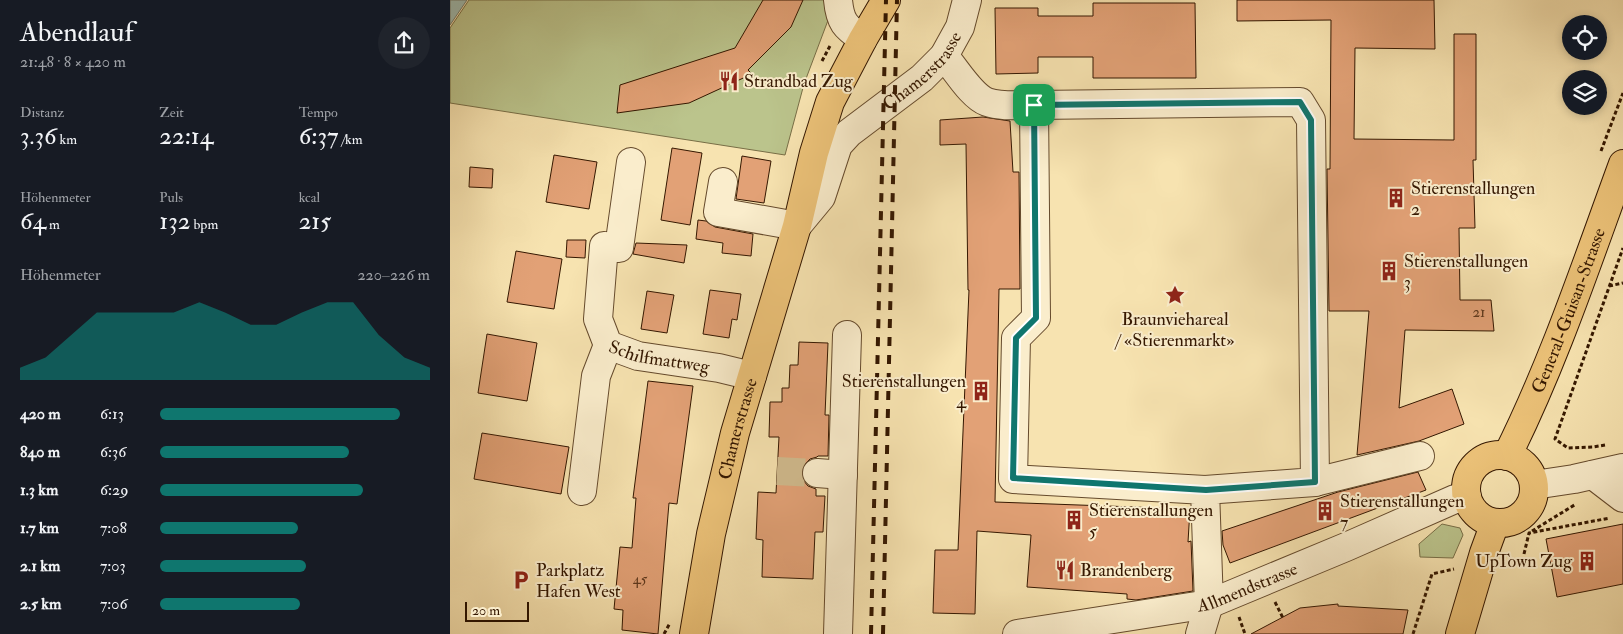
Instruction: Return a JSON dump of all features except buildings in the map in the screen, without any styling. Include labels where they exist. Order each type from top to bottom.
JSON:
[{"type":"main road","name":"Chamerstrasse","points":[[694,634],[711,534],[735,432],[797,226],[814,152],[830,102],[886,0]]},
{"type":"main road","name":"General-Guisan-Strasse","points":[[1507,456],[1526,416],[1576,294],[1623,164]]},
{"type":"main road","points":[[1497,455],[1507,456],[1525,466],[1531,475],[1534,485],[1534,494],[1527,510],[1513,521],[1504,523],[1487,521],[1474,512],[1467,497],[1466,487],[1468,478],[1479,462],[1497,455]]},
{"type":"main road","points":[[1460,634],[1484,552],[1495,523]]},
{"type":"street","points":[[838,0],[839,11],[844,25],[863,39]]},
{"type":"street","name":"Chamerstrasse","points":[[797,226],[821,197],[838,145],[848,133],[922,78],[944,56],[960,27],[967,0]]},
{"type":"street","points":[[944,56],[975,94],[987,102],[1034,105],[1300,102],[1311,120],[1315,482]]},
{"type":"street","points":[[1034,105],[1036,318],[1016,338],[1013,478],[1206,490],[1315,482],[1420,456]]},
{"type":"street","name":"Schilfmattweg","points":[[631,162],[619,248],[604,246],[598,319],[608,345],[638,356],[719,368],[752,376]]},
{"type":"street","points":[[723,182],[718,212],[797,226]]},
{"type":"street","points":[[838,634],[830,474],[847,334]]},
{"type":"street","points":[[582,491],[596,376],[608,345]]},
{"type":"street","points":[[1534,485],[1623,468]]},
{"type":"street","points":[[1593,475],[1618,507]]},
{"type":"street","points":[[1200,634],[1209,604],[1206,490]]},
{"type":"street","name":"Allmendstrasse","points":[[1017,634],[1209,604],[1455,499],[1467,497]]},
{"type":"path","points":[[1608,444],[1568,448],[1555,439],[1623,248]]},
{"type":"path","points":[[1609,286],[1623,283]]},
{"type":"path","points":[[1524,554],[1529,533],[1579,502]]},
{"type":"path","points":[[1529,533],[1618,507]]},
{"type":"path","points":[[1413,634],[1432,574],[1454,569]]},
{"type":"green space","points":[[469,0],[829,0],[830,15],[804,84],[785,155],[450,103],[450,28]]},
{"type":"green space","points":[[1442,524],[1460,528],[1463,535],[1453,558],[1420,557],[1419,544]]},
{"type":"water","points":[[450,0],[467,0],[450,25]]},
{"type":"tunnel","points":[[777,471],[817,473]]},
{"type":"railway","points":[[871,634],[886,0]]},
{"type":"railway","points":[[883,634],[897,0]]},
{"type":"place","name":"Strandbad Zug","points":[[729,81]]},
{"type":"place","name":"Stierenstallungen 2","points":[[1396,198]]},
{"type":"place","name":"Stierenstallungen 3","points":[[1389,271]]},
{"type":"place","name":"Braunviehareal / «Stierenmarkt»","points":[[1175,295]]},
{"type":"place","name":"Stierenstallungen 4","points":[[981,391]]},
{"type":"place","name":"Stierenstallungen 7","points":[[1325,511]]},
{"type":"place","name":"Stierenstallungen 5","points":[[1074,520]]},
{"type":"place","name":"UpTown Zug","points":[[1587,561]]},
{"type":"place","name":"Brandenberg","points":[[1065,570]]},
{"type":"place","name":"Parkplatz Hafen West","points":[[521,580]]},
{"type":"route","points":[[1300,102],[1311,120],[1315,482],[1206,490],[1013,478],[1016,338],[1036,318],[1034,105],[1300,102]]}]
